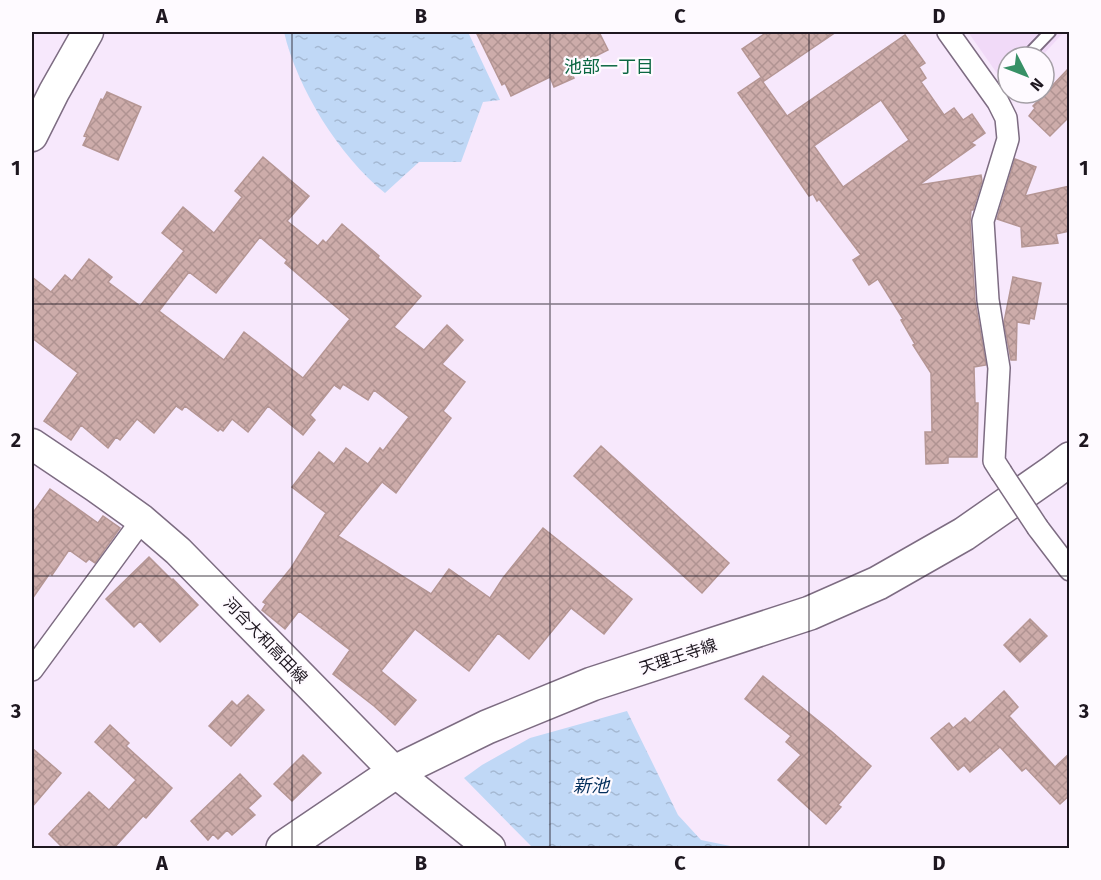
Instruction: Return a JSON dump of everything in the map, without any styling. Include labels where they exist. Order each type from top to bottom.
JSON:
[{"type":"main road","points":[[32,136],[88,32]]},
{"type":"main road","name":"河合大和高田線","points":[[32,444],[142,520],[178,551],[395,772],[490,849]]},
{"type":"main road","name":"天理王寺線","points":[[283,849],[395,772],[487,727],[592,684],[810,613],[878,583],[964,534],[1070,459]]},
{"type":"street","points":[[948,32],[996,99]]},
{"type":"street","points":[[1000,105],[1006,118],[1008,139],[983,220],[988,300],[999,368],[994,461],[1038,528],[1070,570]]},
{"type":"street","points":[[32,670],[142,520]]},
{"type":"lane","points":[[1038,45],[1050,32]]},
{"type":"shaded area","points":[[968,32],[1064,32],[1052,45],[996,45],[996,72]]},
{"type":"water","points":[[284,32],[468,32],[500,100],[483,102],[461,162],[419,162],[385,193],[352,160],[322,120],[299,76]]},
{"type":"water","name":"新池","points":[[627,711],[678,815],[701,840],[740,848],[533,848],[464,778],[530,738]]},
{"type":"building","points":[[476,32],[599,32],[608,50],[570,69],[574,78],[554,87],[550,77],[511,96],[505,83],[502,85]]},
{"type":"building","points":[[767,32],[836,32],[764,81],[742,49]]},
{"type":"building","points":[[905,35],[925,63],[919,67],[926,78],[921,82],[944,115],[954,108],[963,120],[972,114],[985,133],[971,143],[975,145],[919,185],[981,175],[982,181],[973,210],[971,210],[970,222],[975,301],[986,365],[974,367],[975,403],[978,403],[977,457],[948,457],[948,463],[926,464],[925,432],[932,432],[931,373],[913,345],[915,344],[901,320],[903,319],[878,279],[869,285],[853,260],[861,255],[819,199],[817,201],[813,194],[809,196],[738,93],[760,78],[787,116]],"holes":[[[881,100],[909,140],[843,187],[814,146]]]},
{"type":"building","points":[[1070,67],[1070,116],[1050,136],[1029,116],[1035,108],[1034,105],[1056,105],[1056,82]]},
{"type":"building","points":[[107,92],[141,107],[118,160],[83,145],[87,137],[84,136],[101,99],[103,100]]},
{"type":"building","points":[[263,157],[309,196],[287,221],[318,246],[323,240],[326,243],[342,224],[421,296],[394,327],[424,350],[447,325],[463,340],[442,364],[465,382],[443,411],[451,418],[396,493],[382,482],[338,536],[431,594],[449,569],[490,598],[543,528],[632,599],[604,634],[571,608],[529,659],[498,633],[469,671],[415,629],[381,671],[416,700],[395,725],[333,674],[350,650],[299,611],[285,629],[262,610],[266,604],[263,602],[291,568],[326,513],[292,487],[319,452],[334,464],[346,448],[368,464],[380,448],[383,451],[409,417],[374,390],[368,400],[343,384],[340,389],[334,385],[310,415],[315,420],[303,435],[268,406],[248,432],[232,419],[223,431],[220,429],[218,431],[185,406],[182,410],[176,406],[154,433],[137,419],[120,440],[116,437],[108,448],[81,425],[71,440],[44,421],[78,373],[32,338],[32,277],[51,292],[65,275],[72,281],[89,259],[112,277],[108,282],[140,306],[184,251],[162,233],[183,207],[214,233],[242,197],[235,191]],"holes":[[[260,237],[287,260],[285,263],[350,319],[303,378],[244,332],[224,360],[159,311],[189,272],[216,293]]]},
{"type":"building","points":[[1015,159],[1036,167],[1025,196],[1070,186],[1070,231],[1056,234],[1058,243],[1022,247],[1021,227],[997,219]]},
{"type":"building","points":[[1013,277],[1041,283],[1034,319],[1030,318],[1029,324],[1017,322],[1016,360],[1011,360],[1004,322]]},
{"type":"building","points":[[601,446],[729,563],[702,593],[574,476]]},
{"type":"building","points":[[50,489],[98,523],[103,516],[120,528],[95,563],[89,559],[86,562],[69,550],[32,599],[32,514]]},
{"type":"building","points":[[149,557],[198,605],[160,642],[140,621],[134,627],[106,599]]},
{"type":"building","points":[[1030,619],[1047,636],[1020,662],[1004,645]]},
{"type":"building","points":[[763,676],[871,766],[838,805],[841,807],[826,824],[778,780],[801,755],[786,742],[791,736],[745,699]]},
{"type":"building","points":[[1004,691],[1018,707],[1009,716],[1055,767],[1070,753],[1070,795],[1060,804],[1026,768],[1022,771],[1000,747],[970,772],[964,765],[958,770],[931,738],[949,723],[953,728],[965,718],[970,723]]},
{"type":"building","points":[[248,695],[264,710],[231,746],[209,726],[232,701],[237,706]]},
{"type":"building","points":[[110,725],[129,743],[126,746],[172,788],[146,818],[143,816],[113,849],[64,849],[49,834],[89,792],[109,810],[136,780],[95,742]]},
{"type":"building","points":[[32,748],[61,773],[32,807]]},
{"type":"building","points":[[303,755],[321,773],[292,801],[274,784]]},
{"type":"building","points":[[240,774],[261,796],[248,808],[255,815],[232,835],[227,830],[218,839],[213,834],[208,840],[191,821]]},
{"type":"district","name":"池部一丁目","points":[[609,67]]}]
